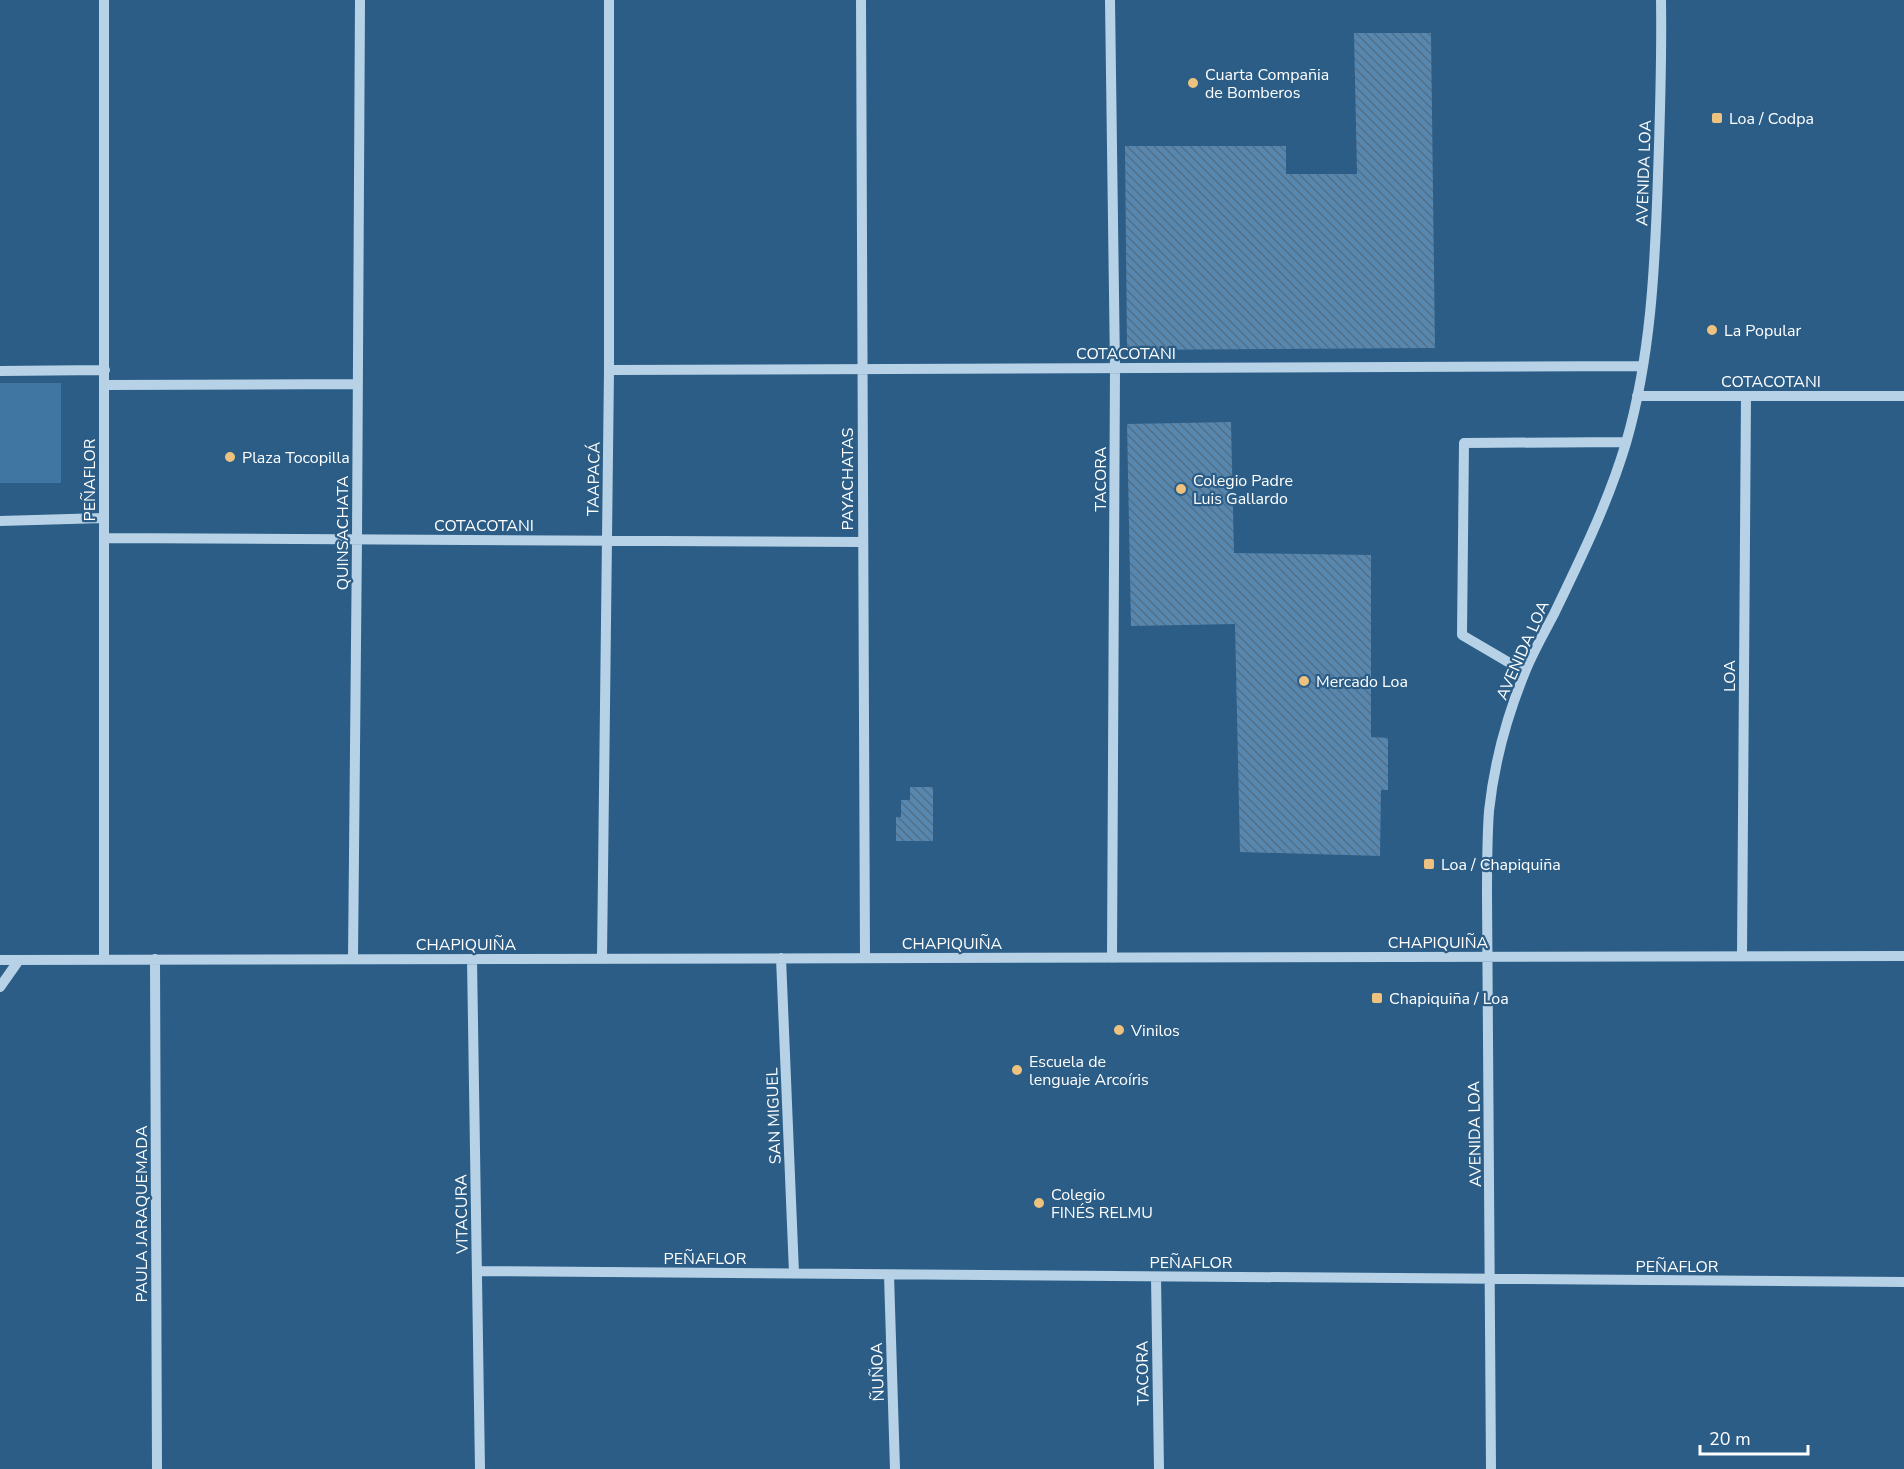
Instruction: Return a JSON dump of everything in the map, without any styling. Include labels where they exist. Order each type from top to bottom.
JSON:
[{"type":"street","name":"PEÑAFLOR","points":[[104,0],[104,959]]},
{"type":"street","name":"QUINSACHATA","points":[[353,959],[360,0]]},
{"type":"street","name":"TAAPACÁ","points":[[602,958],[609,370],[609,0]]},
{"type":"street","name":"PAYACHATAS","points":[[861,0],[866,958]]},
{"type":"street","name":"TACORA","points":[[1110,0],[1115,368],[1112,958]]},
{"type":"street","name":"AVENIDA LOA","points":[[1491,1469],[1486,895],[1489,812],[1503,738],[1525,672],[1599,519],[1626,442],[1637,396],[1648,338],[1656,217],[1662,0]]},
{"type":"street","name":"COTACOTANI","points":[[609,370],[1643,366]]},
{"type":"street","points":[[0,371],[105,370]]},
{"type":"street","points":[[105,385],[358,384]]},
{"type":"street","name":"COTACOTANI","points":[[1637,396],[1904,396]]},
{"type":"street","name":"LOA","points":[[1742,956],[1746,396]]},
{"type":"street","points":[[1525,672],[1462,635],[1464,443],[1626,442]]},
{"type":"street","points":[[0,520],[104,518]]},
{"type":"street","name":"COTACOTANI","points":[[104,537],[863,542]]},
{"type":"street","name":"CHAPIQUIÑA","points":[[0,960],[1904,956]]},
{"type":"street","name":"SAN MIGUEL","points":[[781,958],[795,1273]]},
{"type":"street","name":"PAULA JARAQUEMADA","points":[[155,959],[157,1469]]},
{"type":"street","name":"VITACURA","points":[[472,959],[480,1469]]},
{"type":"street","points":[[0,987],[19,960]]},
{"type":"street","name":"PEÑAFLOR","points":[[477,1271],[1904,1282]]},
{"type":"street","name":"ÑUÑOA","points":[[889,1275],[895,1469]]},
{"type":"street","name":"TACORA","points":[[1156,1277],[1159,1469]]},
{"type":"shaded area","points":[[0,383],[61,383],[61,483],[0,483]]},
{"type":"building","points":[[1354,33],[1431,33],[1435,348],[1127,350],[1125,146],[1286,146],[1286,174],[1357,174]]},
{"type":"building","name":"Mercado Loa","points":[[1231,422],[1234,553],[1371,555],[1371,737],[1388,738],[1388,790],[1381,790],[1380,856],[1240,852],[1235,624],[1131,626],[1127,424]]},
{"type":"building","points":[[910,787],[933,787],[933,841],[896,841],[896,817],[901,817],[901,800],[910,800]]},
{"type":"place","name":"Cuarta Compañia de Bomberos","points":[[1193,83]]},
{"type":"place","name":"Loa / Codpa","points":[[1717,118]]},
{"type":"place","name":"La Popular","points":[[1712,330]]},
{"type":"place","name":"Plaza Tocopilla","points":[[230,457]]},
{"type":"place","name":"Colegio Padre Luis Gallardo","points":[[1181,489]]},
{"type":"place","name":"Mercado Loa","points":[[1304,681]]},
{"type":"place","name":"Loa / Chapiquiña","points":[[1429,864]]},
{"type":"place","name":"Chapiquiña / Loa","points":[[1377,998]]},
{"type":"place","name":"Vinilos","points":[[1119,1030]]},
{"type":"place","name":"Escuela de lenguaje Arcoíris","points":[[1017,1070]]},
{"type":"place","name":"Colegio FINÉS RELMU","points":[[1039,1203]]}]
